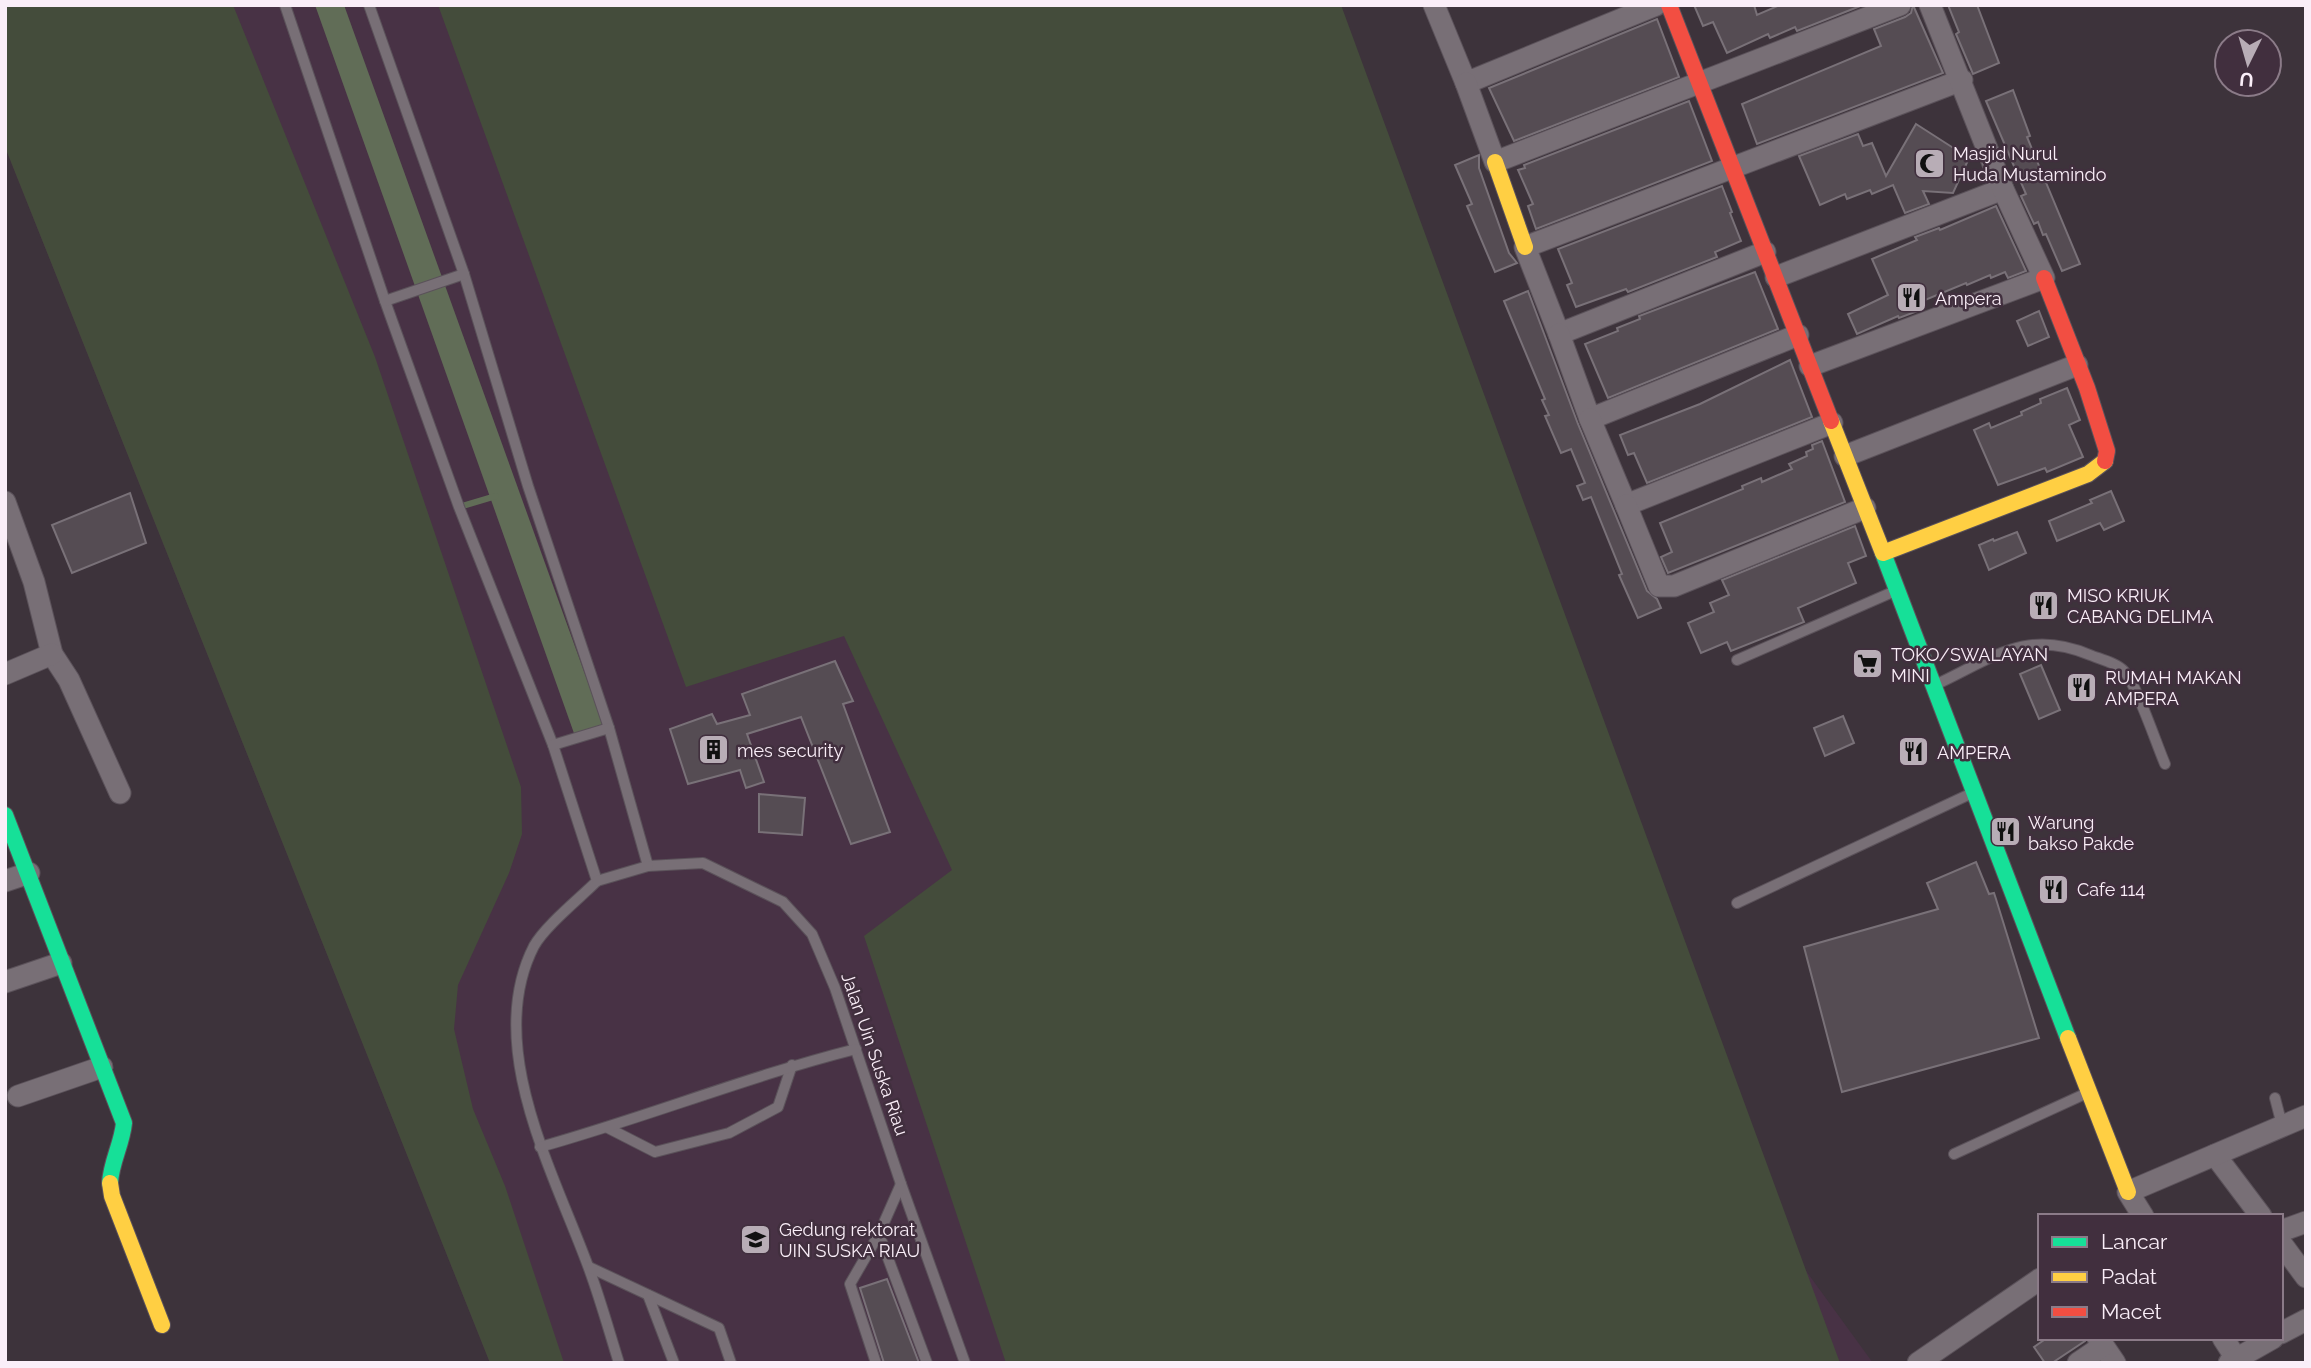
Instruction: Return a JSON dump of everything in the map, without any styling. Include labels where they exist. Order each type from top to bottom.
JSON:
[{"type":"street","points":[[1434,5],[1466,83],[1590,419],[1659,586],[1690,582],[1865,508]]},
{"type":"street","points":[[1466,83],[1656,5]]},
{"type":"street","points":[[1669,5],[2128,1192],[2142,1214]]},
{"type":"street","points":[[1495,162],[1900,5]]},
{"type":"street","points":[[1883,553],[2088,474],[2105,463],[2107,452],[2044,278],[2003,189],[1930,5]]},
{"type":"street","points":[[1525,247],[1962,80]]},
{"type":"street","points":[[1776,277],[2003,189]]},
{"type":"street","points":[[1559,334],[1765,252]]},
{"type":"street","points":[[1810,366],[2044,278]]},
{"type":"street","points":[[1590,419],[1798,335]]},
{"type":"street","points":[[1845,456],[2077,365]]},
{"type":"street","points":[[1626,505],[1832,423]]},
{"type":"street","points":[[5,502],[34,582],[52,653],[69,680],[120,793]]},
{"type":"street","points":[[5,674],[52,653]]},
{"type":"street","points":[[5,815],[124,1123],[124,1136],[110,1169],[109,1181],[162,1325]]},
{"type":"street","points":[[5,881],[29,873]]},
{"type":"street","points":[[5,982],[61,962]]},
{"type":"street","points":[[18,1096],[102,1067]]},
{"type":"street","points":[[2128,1192],[2306,1116]]},
{"type":"street","points":[[2215,1155],[2259,1214]]},
{"type":"street","points":[[2283,1230],[2306,1222]]},
{"type":"street","points":[[2283,1246],[2306,1277]]},
{"type":"street","points":[[1917,1363],[2038,1280]]},
{"type":"street","points":[[2283,1333],[2306,1320]]},
{"type":"street","points":[[2224,1340],[2235,1361],[2270,1340]]},
{"type":"street","points":[[2078,1363],[2105,1349]]},
{"type":"lane","points":[[285,5],[385,301],[459,507],[558,744],[575,816],[597,881]]},
{"type":"lane","points":[[369,5],[464,274],[603,730],[631,804],[648,866]]},
{"type":"lane","points":[[385,301],[464,274]]},
{"type":"lane","points":[[1737,660],[1897,590]]},
{"type":"lane","points":[[1934,685],[2021,645],[2050,643],[2071,647],[2123,669],[2165,764]]},
{"type":"lane","points":[[558,744],[603,730]]},
{"type":"lane","points":[[1737,903],[1973,793]]},
{"type":"lane","name":"Jalan Uin Suska Riau","points":[[618,1363],[589,1267],[540,1147],[520,1068],[516,1009],[535,944],[597,881],[648,866],[703,863],[783,902],[813,934],[835,988],[965,1363]]},
{"type":"lane","points":[[540,1147],[608,1128],[792,1065],[856,1049]]},
{"type":"lane","points":[[608,1128],[655,1152],[729,1133],[778,1107],[792,1065]]},
{"type":"lane","points":[[1954,1154],[2090,1092]]},
{"type":"lane","points":[[2275,1098],[2282,1125]]},
{"type":"lane","points":[[876,1363],[850,1284],[879,1234],[901,1184]]},
{"type":"lane","points":[[879,1234],[927,1363]]},
{"type":"lane","points":[[589,1267],[719,1328],[731,1363]]},
{"type":"lane","points":[[648,1295],[674,1363]]},
{"type":"shaded area","points":[[5,5],[1211,5],[1636,1037],[1873,1363],[490,1363],[5,147]]},
{"type":"shaded area","points":[[5,5],[233,5],[375,357],[521,787],[522,834],[509,873],[458,985],[454,1029],[473,1109],[505,1186],[564,1363],[490,1363],[5,147]]},
{"type":"shaded area","points":[[315,5],[344,5],[604,727],[575,736]]},
{"type":"shaded area","points":[[438,5],[1341,5],[1840,1363],[1006,1363],[864,936],[952,870],[844,636],[686,687]]},
{"type":"building","points":[[1694,5],[1754,5],[1757,15],[1780,5],[1863,5],[1797,31],[1795,27],[1770,38],[1768,34],[1727,53],[1713,22],[1703,26]]},
{"type":"building","points":[[1913,5],[1943,73],[1757,144],[1742,104],[1881,46],[1874,29],[1905,17],[1911,13]]},
{"type":"building","points":[[1948,5],[1977,5],[1999,63],[1973,74],[1956,34],[1959,32]]},
{"type":"building","points":[[1657,19],[1679,77],[1514,141],[1489,88]]},
{"type":"building","points":[[2013,90],[2030,136],[2027,137],[2080,264],[2062,271],[2046,234],[2043,235],[2038,222],[2034,224],[2021,196],[2026,194],[1986,101]]},
{"type":"building","points":[[1689,101],[1712,161],[1536,229],[1528,206],[1533,204],[1518,170],[1525,168],[1524,165]]},
{"type":"building","points":[[1916,124],[1969,158],[1953,193],[1923,191],[1929,204],[1905,213],[1893,185],[1872,194],[1870,190],[1847,199],[1845,194],[1820,205],[1799,156],[1858,134],[1863,146],[1872,143],[1886,176]]},
{"type":"building","points":[[1479,155],[1479,168],[1509,253],[1517,263],[1495,272],[1467,206],[1472,204],[1455,165]]},
{"type":"building","points":[[1722,186],[1741,241],[1715,252],[1717,257],[1628,292],[1626,289],[1576,307],[1567,285],[1572,283],[1558,249]]},
{"type":"building","points":[[1996,206],[2026,271],[2008,278],[2005,272],[1967,285],[1966,283],[1920,302],[1923,309],[1899,318],[1898,316],[1857,334],[1848,314],[1888,295],[1872,259],[1917,240],[1915,237],[1939,228],[1940,230]]},
{"type":"building","points":[[1755,272],[1778,329],[1608,398],[1585,344],[1618,331],[1617,328],[1640,319],[1639,316]]},
{"type":"building","points":[[1528,291],[1578,424],[1647,591],[1657,599],[1661,608],[1638,618],[1619,575],[1622,574],[1591,497],[1583,500],[1577,486],[1585,483],[1571,449],[1561,453],[1545,416],[1549,415],[1542,400],[1545,399],[1504,301]]},
{"type":"building","points":[[2039,311],[2049,337],[2028,346],[2017,321]]},
{"type":"building","points":[[1790,360],[1812,417],[1647,483],[1634,453],[1628,455],[1620,435],[1700,404]]},
{"type":"building","points":[[2067,388],[2080,420],[2069,425],[2083,457],[2047,472],[2045,468],[1998,485],[1974,430],[1989,423],[1991,428],[2022,415],[2021,412],[2041,403],[2040,399]]},
{"type":"building","points":[[1822,441],[1845,502],[1668,573],[1661,557],[1672,552],[1660,523],[1743,489],[1742,486],[1761,478],[1762,482],[1792,469],[1789,464],[1807,456],[1806,452],[1813,449],[1812,445]]},
{"type":"building","points":[[2111,491],[2124,521],[2104,530],[2100,523],[2057,541],[2049,521],[2092,503],[2090,500]]},
{"type":"building","points":[[130,493],[146,543],[72,573],[52,525]]},
{"type":"building","points":[[1855,526],[1866,556],[1848,563],[1856,583],[1798,608],[1804,622],[1731,651],[1727,642],[1701,653],[1688,623],[1714,612],[1710,603],[1729,595],[1722,580]]},
{"type":"building","points":[[2017,532],[2026,553],[1989,570],[1979,545]]},
{"type":"building","points":[[835,661],[853,701],[843,704],[890,832],[851,844],[801,717],[747,734],[764,782],[746,788],[740,770],[688,784],[670,729],[712,714],[717,724],[750,715],[742,694]]},
{"type":"building","points":[[2041,665],[2060,710],[2039,719],[2020,674]]},
{"type":"building","points":[[1843,716],[1854,743],[1825,756],[1814,728]]},
{"type":"building","points":[[759,794],[805,798],[802,835],[759,832]]},
{"type":"building","points":[[1976,862],[1989,894],[1994,893],[2039,1038],[1842,1092],[1804,947],[1938,909],[1927,883]]},
{"type":"building","points":[[887,1279],[919,1363],[884,1363],[860,1288]]},
{"type":"building","points":[[2044,1340],[2085,1340],[2052,1363],[2045,1363],[2034,1347]]},
{"type":"waterway","points":[[459,507],[496,496]]},
{"type":"traffic: fast","points":[[1883,553],[2068,1038]]},
{"type":"traffic: fast","points":[[5,815],[124,1123],[110,1183]]},
{"type":"traffic: slow","points":[[1495,162],[1525,247]]},
{"type":"traffic: slow","points":[[1831,421],[1883,553],[2088,474],[2105,461]]},
{"type":"traffic: slow","points":[[2068,1038],[2128,1192]]},
{"type":"traffic: slow","points":[[110,1183],[112,1196],[162,1325]]},
{"type":"traffic: jam","points":[[1669,5],[1831,421]]},
{"type":"traffic: jam","points":[[2044,278],[2087,388],[2107,451],[2105,461]]},
{"type":"place","name":"Masjid Nurul Huda Mustamindo","points":[[1930,163]]},
{"type":"place","name":"Ampera","points":[[1912,298]]},
{"type":"place","name":"MISO KRIUK CABANG DELIMA","points":[[2044,605]]},
{"type":"place","name":"TOKO/SWALAYAN MINI","points":[[1868,664]]},
{"type":"place","name":"RUMAH MAKAN AMPERA","points":[[2082,687]]},
{"type":"place","name":"mes security","points":[[714,750]]},
{"type":"place","name":"AMPERA","points":[[1914,752]]},
{"type":"place","name":"Warung bakso Pakde","points":[[2005,832]]},
{"type":"place","name":"Cafe 114","points":[[2054,889]]},
{"type":"place","name":"Gedung rektorat UIN SUSKA RIAU","points":[[756,1239]]}]
